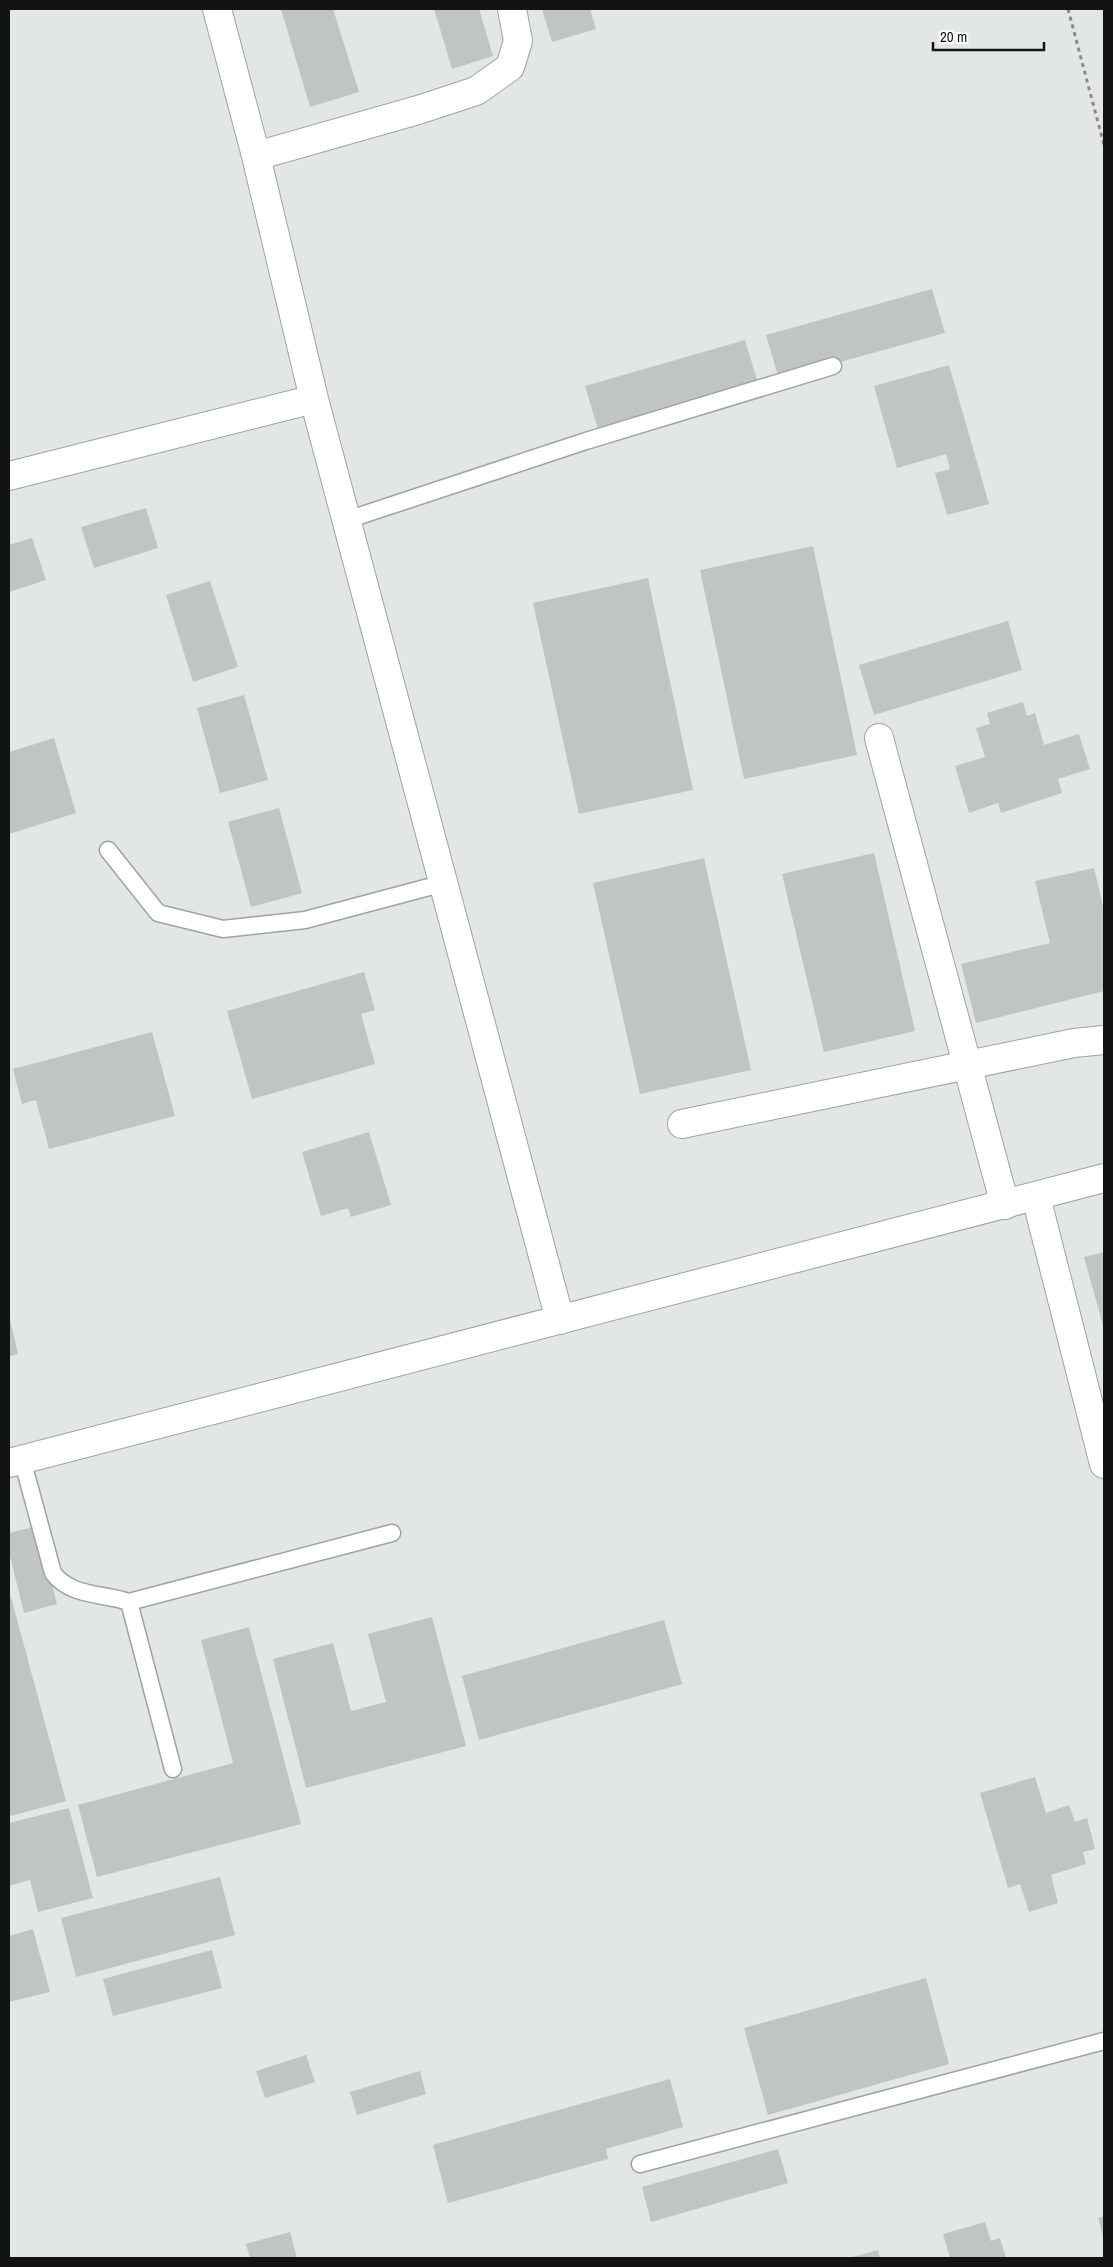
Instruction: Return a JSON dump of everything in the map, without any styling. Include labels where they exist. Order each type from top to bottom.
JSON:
[{"type":"street","points":[[217,9],[256,156],[314,400],[560,1320]]},
{"type":"street","points":[[256,156],[418,110],[476,91],[510,67],[518,40],[512,9]]},
{"type":"street","points":[[9,476],[314,400]]},
{"type":"street","points":[[879,738],[1005,1205]]},
{"type":"street","points":[[682,1124],[1074,1043],[1104,1040]]},
{"type":"street","points":[[15,1461],[1104,1178]]},
{"type":"street","points":[[1036,1197],[1104,1464]]},
{"type":"lane","points":[[347,520],[586,441],[833,366]]},
{"type":"lane","points":[[108,850],[158,913],[223,929],[305,920],[444,883]]},
{"type":"lane","points":[[15,1461],[53,1574],[60,1583],[71,1590],[129,1602],[392,1533]]},
{"type":"lane","points":[[129,1602],[173,1768]]},
{"type":"lane","points":[[640,2164],[1104,2041]]},
{"type":"path","points":[[1068,9],[1104,145]]},
{"type":"building","points":[[281,9],[333,9],[359,92],[310,107]]},
{"type":"building","points":[[434,9],[479,9],[493,56],[452,69]]},
{"type":"building","points":[[542,9],[590,9],[596,29],[552,42]]},
{"type":"building","points":[[932,289],[945,333],[779,379],[766,335]]},
{"type":"building","points":[[745,340],[758,383],[598,429],[585,386]]},
{"type":"building","points":[[949,365],[989,504],[947,515],[935,473],[950,469],[946,454],[897,468],[874,386]]},
{"type":"building","points":[[146,508],[158,548],[94,568],[81,527]]},
{"type":"building","points":[[32,538],[46,580],[9,592],[9,545]]},
{"type":"building","points":[[813,546],[857,755],[744,779],[700,570]]},
{"type":"building","points":[[648,578],[693,790],[579,814],[533,603]]},
{"type":"building","points":[[210,581],[238,667],[193,682],[166,595]]},
{"type":"building","points":[[1008,621],[1022,670],[874,715],[859,665]]},
{"type":"building","points":[[244,695],[268,780],[220,793],[197,708]]},
{"type":"building","points":[[1023,702],[1027,716],[1035,713],[1044,745],[1079,734],[1090,769],[1058,779],[1062,793],[1001,813],[998,803],[969,813],[955,766],[985,757],[976,728],[990,724],[987,713]]},
{"type":"building","points":[[54,738],[76,813],[9,834],[9,752]]},
{"type":"building","points":[[279,808],[302,893],[251,907],[228,822]]},
{"type":"building","points":[[874,853],[915,1031],[824,1052],[782,874]]},
{"type":"building","points":[[704,858],[751,1070],[640,1094],[593,883]]},
{"type":"building","points":[[1094,868],[1104,911],[1104,991],[976,1023],[961,964],[1050,943],[1035,881]]},
{"type":"building","points":[[364,972],[375,1010],[361,1014],[375,1064],[252,1099],[227,1011]]},
{"type":"building","points":[[152,1032],[175,1116],[49,1149],[36,1100],[22,1104],[13,1069]]},
{"type":"building","points":[[369,1132],[391,1205],[351,1217],[348,1208],[321,1216],[302,1152]]},
{"type":"building","points":[[1104,1252],[1104,1329],[1084,1257]]},
{"type":"building","points":[[9,1315],[18,1354],[9,1356]]},
{"type":"building","points":[[37,1526],[57,1604],[24,1613],[9,1552],[9,1533]]},
{"type":"building","points":[[9,1597],[11,1597],[66,1801],[11,1816],[9,1808]]},
{"type":"building","points":[[432,1617],[466,1746],[306,1788],[273,1659],[333,1643],[351,1711],[386,1702],[368,1634]]},
{"type":"building","points":[[664,1620],[682,1684],[479,1740],[462,1676]]},
{"type":"building","points":[[249,1627],[301,1824],[97,1877],[78,1805],[233,1763],[201,1640]]},
{"type":"building","points":[[1035,1777],[1046,1813],[1069,1805],[1075,1822],[1087,1818],[1095,1849],[1083,1852],[1086,1864],[1051,1875],[1058,1903],[1029,1912],[1020,1884],[1008,1888],[980,1793]]},
{"type":"building","points":[[69,1808],[93,1898],[38,1912],[30,1880],[9,1886],[9,1823]]},
{"type":"building","points":[[220,1877],[235,1935],[76,1977],[61,1918]]},
{"type":"building","points":[[33,1929],[50,1992],[9,2002],[9,1936]]},
{"type":"building","points":[[212,1950],[222,1988],[113,2016],[103,1979]]},
{"type":"building","points":[[926,1978],[949,2064],[768,2115],[744,2028]]},
{"type":"building","points":[[306,2055],[315,2082],[265,2098],[256,2071]]},
{"type":"building","points":[[420,2071],[426,2094],[357,2115],[350,2092]]},
{"type":"building","points":[[670,2079],[683,2127],[606,2149],[608,2159],[448,2203],[433,2145]]},
{"type":"building","points":[[778,2149],[788,2183],[651,2222],[642,2187]]},
{"type":"building","points":[[1104,2216],[1104,2240],[1098,2218]]},
{"type":"building","points":[[985,2222],[991,2241],[1000,2238],[1006,2258],[950,2258],[943,2234]]},
{"type":"building","points":[[290,2232],[297,2258],[250,2258],[246,2244]]},
{"type":"building","points":[[878,2250],[880,2258],[849,2258]]}]
